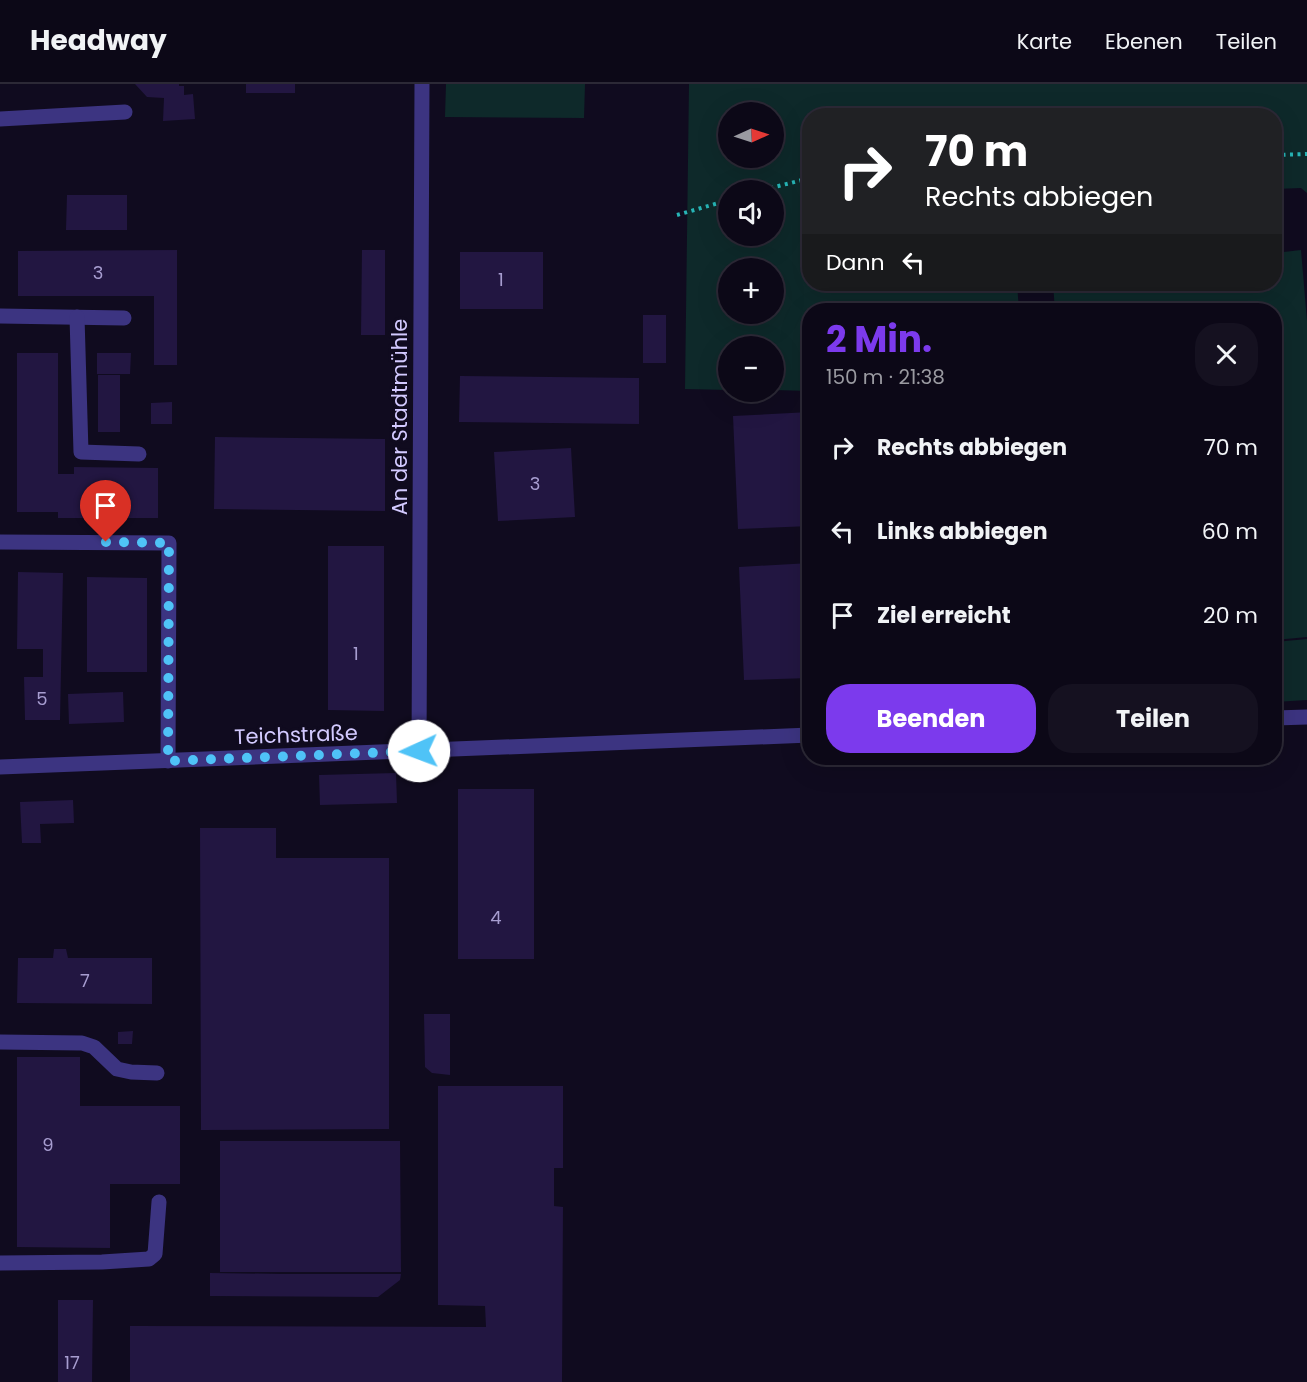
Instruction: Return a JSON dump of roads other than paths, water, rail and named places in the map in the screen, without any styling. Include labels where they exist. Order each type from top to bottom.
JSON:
[{"type":"street","name":"An der Stadtmühle","points":[[419,751],[422,84]]},
{"type":"street","points":[[0,118],[125,112]]},
{"type":"street","points":[[0,316],[124,318]]},
{"type":"street","points":[[77,317],[81,452],[139,454]]},
{"type":"street","points":[[0,542],[169,543],[168,761]]},
{"type":"street","points":[[1282,718],[1307,717]]},
{"type":"street","name":"Teichstraße","points":[[0,767],[802,735]]},
{"type":"street","points":[[0,1042],[82,1043],[94,1047],[117,1069],[157,1073]]},
{"type":"street","points":[[0,1263],[149,1259],[155,1254],[159,1202]]}]
